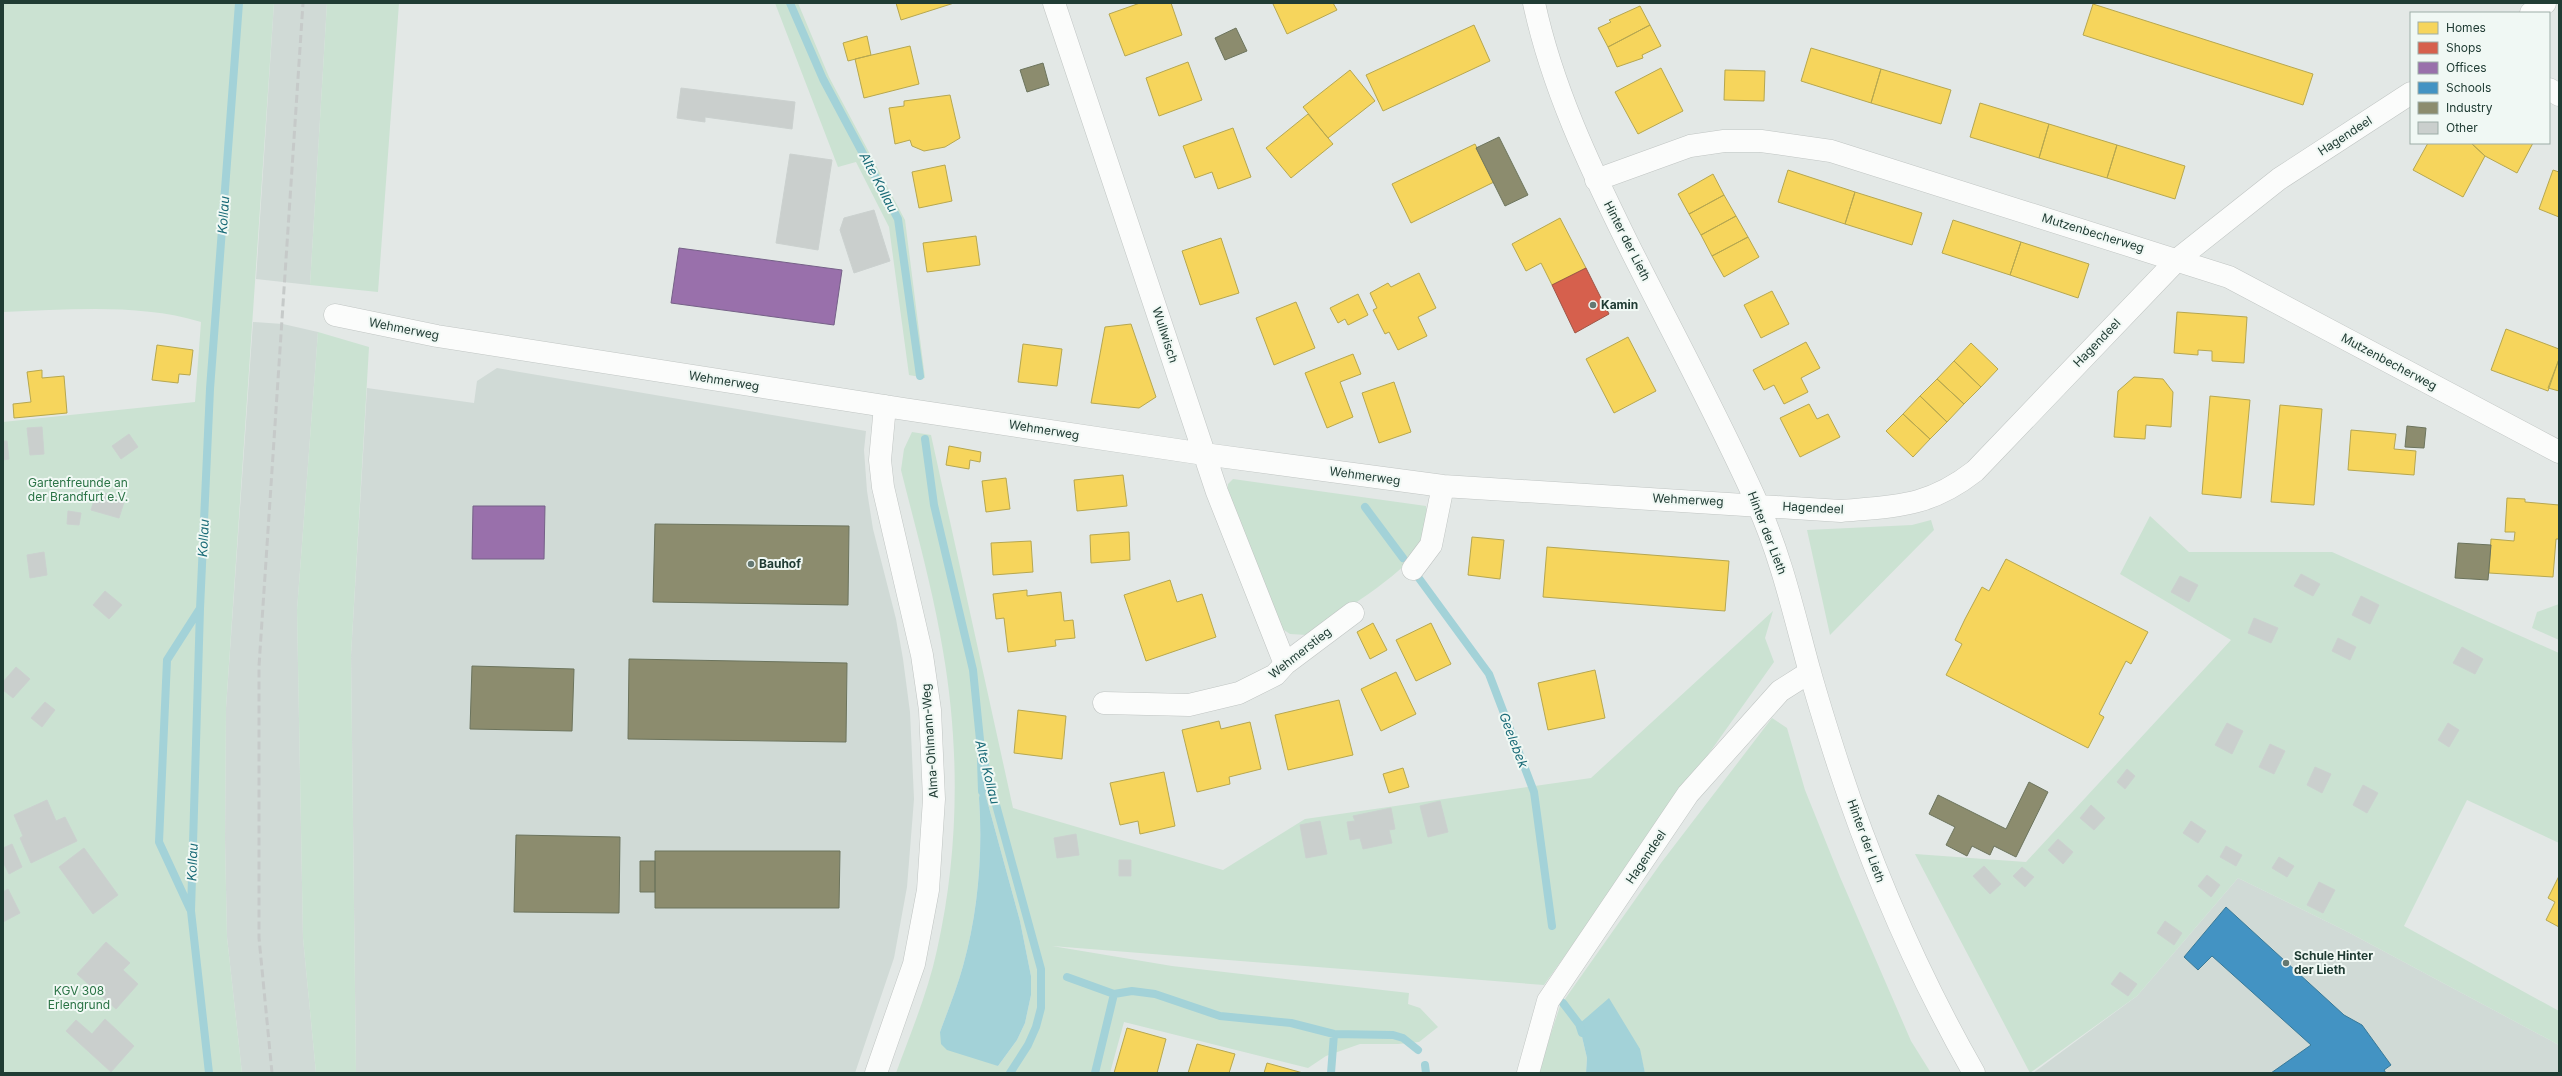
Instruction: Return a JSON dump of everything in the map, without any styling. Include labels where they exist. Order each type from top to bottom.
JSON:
[{"type":"street","name":"Wullwisch","points":[[1054,3],[1216,492],[1285,664]]},
{"type":"street","name":"Hinter der Lieth","points":[[1534,3],[1565,107],[1596,180],[1758,504],[1788,588],[1810,672],[1839,766],[1889,903],[1931,991],[1974,1073]]},
{"type":"street","points":[[2532,12],[2545,3]]},
{"type":"street","points":[[2550,90],[2559,95]]},
{"type":"street","name":"Hagendeel","points":[[1758,504],[1840,511],[1896,506],[1928,499],[1953,488],[1975,471],[2178,259],[2279,179],[2410,94]]},
{"type":"street","name":"Mutzenbecherweg","points":[[1596,180],[1690,146],[1738,141],[1798,145],[1846,155],[2178,259],[2230,277],[2559,452]]},
{"type":"street","name":"Wehmerweg","points":[[336,315],[437,336],[885,406],[1204,454],[1444,486],[1758,504]]},
{"type":"street","name":"Alma-Ohlmann-Weg","points":[[876,1073],[914,964],[928,890],[934,799],[930,710],[922,655],[884,487],[881,467],[881,434],[885,406]]},
{"type":"street","points":[[1413,569],[1431,546],[1444,486]]},
{"type":"street","name":"Wehmerstieg","points":[[1104,702],[1189,705],[1239,692],[1275,675],[1285,664],[1353,613]]},
{"type":"street","name":"Hagendeel","points":[[1528,1073],[1548,1001],[1688,794],[1780,691],[1810,672]]},
{"type":"shaded area","points":[[274,3],[327,3],[310,285],[256,279]]},
{"type":"shaded area","points":[[253,322],[283,324],[318,332],[297,610],[303,938],[316,1073],[242,1073],[227,937],[225,840],[226,708]]},
{"type":"shaded area","points":[[497,368],[866,431],[864,450],[867,491],[873,529],[896,619],[910,712],[914,799],[907,887],[894,958],[855,1073],[356,1073],[351,655],[367,388],[474,403],[477,381]]},
{"type":"shaded area","name":"Schule Hinter der Lieth","points":[[2238,878],[2346,931],[2559,1045],[2559,1073],[2033,1073],[2137,996]]},
{"type":"green space","points":[[3,3],[274,3],[226,708],[225,840],[227,937],[242,1073],[3,1073],[3,422],[195,402],[201,322],[153,312],[128,310],[78,309],[3,312]]},
{"type":"green space","points":[[327,3],[399,3],[378,292],[310,285]]},
{"type":"green space","points":[[775,3],[798,3],[829,77],[905,220],[925,378],[909,375],[889,227],[856,162],[838,167]]},
{"type":"green space","points":[[318,332],[369,347],[351,655],[356,1073],[316,1073],[303,938],[297,610]]},
{"type":"green space","points":[[912,432],[931,435],[1013,808],[1223,870],[1305,819],[1591,778],[1773,611],[1765,638],[1774,662],[1544,985],[1052,946],[1172,966],[1409,993],[1408,1004],[1420,1008],[1438,1027],[1419,1042],[1398,1044],[1360,1044],[1326,1056],[1308,1068],[1124,1022],[1110,1073],[896,1073],[924,997],[937,950],[950,876],[955,801],[949,688],[934,605],[901,470],[904,449]],"holes":[[[980,791],[985,793],[1020,921],[1031,976],[1031,995],[1025,1023],[1017,1040],[998,1066],[940,1032],[961,974],[976,904],[980,861],[979,798]]]},
{"type":"green space","points":[[1233,479],[1426,506],[1427,515],[1423,542],[1411,558],[1399,570],[1368,594],[1307,635],[1290,634],[1278,626],[1227,492],[1228,484]]},
{"type":"green space","points":[[2150,516],[2189,552],[2332,552],[2559,653],[2559,843],[2467,800],[2404,926],[2559,1011],[2559,1045],[2346,931],[2238,878],[2137,996],[2030,1073],[1915,854],[2026,862],[2231,640],[2120,574]]},
{"type":"green space","points":[[1931,520],[1934,530],[1830,635],[1807,530],[1912,525]]},
{"type":"green space","points":[[2559,604],[2559,640],[2532,628],[2537,612]]},
{"type":"green space","points":[[1772,718],[1787,728],[1805,790],[1840,877],[1911,1041],[1931,1073],[1645,1073],[1639,1049],[1579,1024],[1587,1058],[1586,1073],[1538,1073],[1560,1006],[1661,863]]},
{"type":"water","points":[[980,791],[985,793],[1020,921],[1031,976],[1031,995],[1025,1023],[1017,1040],[998,1066],[947,1050],[941,1044],[940,1032],[961,974],[976,904],[980,861]]},
{"type":"water","points":[[1609,998],[1640,1049],[1645,1073],[1586,1073],[1587,1058],[1579,1024]]},
{"type":"building: Homes","points":[[896,3],[954,3],[901,20]]},
{"type":"building: Homes","points":[[1140,3],[1171,3],[1182,35],[1125,56],[1109,14]]},
{"type":"building: Homes","points":[[1333,3],[1337,10],[1287,34],[1273,4]]},
{"type":"building: Homes","points":[[2093,4],[2313,74],[2303,105],[2083,35]]},
{"type":"building: Homes","points":[[1640,6],[1650,25],[1608,47],[1598,28],[1611,22],[1609,20]]},
{"type":"building: Homes","points":[[1474,25],[1490,61],[1383,111],[1366,75]]},
{"type":"building: Homes","points":[[1650,25],[1661,46],[1642,55],[1643,58],[1617,67],[1608,47]]},
{"type":"building: Homes","points":[[867,36],[871,55],[848,61],[843,43]]},
{"type":"building: Homes","points":[[910,46],[919,84],[864,98],[855,59]]},
{"type":"building: Homes","points":[[1811,48],[1881,69],[1871,103],[1801,81]]},
{"type":"building: Homes","points":[[1188,62],[1202,100],[1159,116],[1146,78]]},
{"type":"building: Homes","points":[[1661,68],[1683,111],[1638,134],[1615,92]]},
{"type":"building: Homes","points":[[1881,69],[1951,90],[1941,124],[1871,103]]},
{"type":"building: Homes","points":[[1350,70],[1375,101],[1328,138],[1303,107]]},
{"type":"building: Homes","points":[[1725,70],[1765,71],[1764,101],[1724,100]]},
{"type":"building: Homes","points":[[950,95],[960,138],[945,147],[924,151],[912,146],[910,140],[895,144],[889,108],[904,106],[904,101]]},
{"type":"building: Homes","points":[[1980,103],[2049,124],[2039,158],[1970,137]]},
{"type":"building: Homes","points":[[1308,114],[1333,144],[1291,178],[1266,148]]},
{"type":"building: Homes","points":[[2049,124],[2117,145],[2107,178],[2039,158]]},
{"type":"building: Homes","points":[[1233,128],[1251,177],[1218,189],[1212,172],[1195,178],[1183,146]]},
{"type":"building: Homes","points":[[1475,144],[1494,182],[1411,223],[1392,184]]},
{"type":"building: Homes","points":[[2427,144],[2472,144],[2485,156],[2463,197],[2413,170]]},
{"type":"building: Homes","points":[[2472,144],[2532,144],[2517,173],[2485,156]]},
{"type":"building: Homes","points":[[2117,145],[2185,166],[2175,199],[2107,178]]},
{"type":"building: Homes","points":[[945,165],[952,201],[919,208],[912,172]]},
{"type":"building: Homes","points":[[1788,170],[1855,192],[1845,224],[1778,202]]},
{"type":"building: Homes","points":[[2553,170],[2559,172],[2559,217],[2539,209]]},
{"type":"building: Homes","points":[[1713,174],[1724,195],[1689,214],[1678,194]]},
{"type":"building: Homes","points":[[1855,192],[1922,213],[1912,245],[1845,224]]},
{"type":"building: Homes","points":[[1724,195],[1736,216],[1701,235],[1689,214]]},
{"type":"building: Homes","points":[[1736,216],[1748,237],[1712,256],[1701,235]]},
{"type":"building: Homes","points":[[1560,218],[1586,268],[1552,285],[1541,263],[1526,271],[1512,244]]},
{"type":"building: Homes","points":[[1953,220],[2021,242],[2010,275],[1942,253]]},
{"type":"building: Homes","points":[[976,236],[980,265],[927,272],[923,243]]},
{"type":"building: Homes","points":[[1748,237],[1759,257],[1724,277],[1712,256]]},
{"type":"building: Homes","points":[[1221,238],[1239,293],[1200,305],[1182,251]]},
{"type":"building: Homes","points":[[2021,242],[2089,264],[2078,298],[2010,275]]},
{"type":"building: Homes","points":[[1419,273],[1436,308],[1418,317],[1427,336],[1398,350],[1389,332],[1385,334],[1373,310],[1377,308],[1370,293],[1388,283],[1391,287]]},
{"type":"building: Homes","points":[[1772,291],[1789,324],[1761,338],[1744,305]]},
{"type":"building: Homes","points":[[1358,294],[1368,315],[1348,325],[1345,319],[1338,323],[1330,308]]},
{"type":"building: Homes","points":[[1296,302],[1315,348],[1274,365],[1256,318]]},
{"type":"building: Homes","points":[[2177,312],[2247,317],[2244,363],[2212,361],[2212,351],[2198,350],[2198,355],[2174,353]]},
{"type":"building: Homes","points":[[1131,324],[1156,397],[1139,408],[1091,403],[1105,327]]},
{"type":"building: Homes","points":[[2506,329],[2559,349],[2559,359],[2548,391],[2491,370]]},
{"type":"building: Homes","points":[[1628,337],[1656,391],[1614,413],[1586,359]]},
{"type":"building: Homes","points":[[1806,342],[1820,368],[1801,378],[1808,392],[1784,404],[1774,385],[1764,390],[1753,370]]},
{"type":"building: Homes","points":[[1971,343],[1998,369],[1981,387],[1954,361]]},
{"type":"building: Homes","points":[[1023,344],[1062,349],[1057,386],[1018,382]]},
{"type":"building: Homes","points":[[157,345],[193,350],[190,375],[179,374],[178,383],[152,380]]},
{"type":"building: Homes","points":[[1353,354],[1361,374],[1340,382],[1353,417],[1327,428],[1305,373]]},
{"type":"building: Homes","points":[[2559,359],[2559,391],[2548,388]]},
{"type":"building: Homes","points":[[1954,361],[1981,387],[1964,404],[1937,379]]},
{"type":"building: Homes","points":[[42,370],[42,378],[64,376],[67,413],[14,418],[13,404],[31,402],[27,372]]},
{"type":"building: Homes","points":[[2134,377],[2163,379],[2173,392],[2171,427],[2146,425],[2145,439],[2114,437],[2118,391]]},
{"type":"building: Homes","points":[[1937,379],[1964,404],[1947,422],[1920,396]]},
{"type":"building: Homes","points":[[1394,382],[1411,432],[1379,443],[1362,393]]},
{"type":"building: Homes","points":[[1920,396],[1947,422],[1930,439],[1903,414]]},
{"type":"building: Homes","points":[[2210,396],[2250,400],[2241,498],[2202,494]]},
{"type":"building: Homes","points":[[1809,404],[1817,419],[1828,414],[1840,437],[1800,457],[1780,418]]},
{"type":"building: Homes","points":[[2280,405],[2322,409],[2314,505],[2271,502]]},
{"type":"building: Homes","points":[[1903,414],[1930,439],[1913,457],[1886,431]]},
{"type":"building: Homes","points":[[2351,430],[2396,434],[2394,449],[2416,451],[2414,475],[2348,470]]},
{"type":"building: Homes","points":[[949,446],[981,452],[980,462],[970,460],[969,469],[946,465]]},
{"type":"building: Homes","points":[[1123,475],[1127,506],[1077,511],[1074,480]]},
{"type":"building: Homes","points":[[1006,478],[1010,509],[986,512],[982,481]]},
{"type":"building: Homes","points":[[2507,498],[2525,499],[2525,502],[2559,505],[2559,539],[2556,539],[2553,577],[2489,573],[2491,539],[2514,541],[2515,532],[2505,532]]},
{"type":"building: Homes","points":[[1129,532],[1130,560],[1091,563],[1090,535]]},
{"type":"building: Homes","points":[[1472,537],[1504,540],[1500,579],[1468,575]]},
{"type":"building: Homes","points":[[1031,541],[1033,572],[993,575],[991,543]]},
{"type":"building: Homes","points":[[1547,547],[1729,561],[1725,611],[1543,597]]},
{"type":"building: Homes","points":[[2006,559],[2148,632],[2131,664],[2126,661],[2099,714],[2104,717],[2088,748],[1946,675],[1962,644],[1955,640],[1965,619],[1982,587],[1989,591]]},
{"type":"building: Homes","points":[[1170,580],[1177,602],[1202,594],[1216,637],[1146,661],[1124,595]]},
{"type":"building: Homes","points":[[1027,590],[1027,596],[1061,592],[1064,621],[1073,620],[1075,638],[1055,640],[1056,646],[1008,652],[1004,618],[996,619],[993,594]]},
{"type":"building: Homes","points":[[1373,623],[1387,650],[1370,659],[1357,632]]},
{"type":"building: Homes","points":[[1431,623],[1451,664],[1416,681],[1396,640]]},
{"type":"building: Homes","points":[[1595,670],[1605,718],[1548,730],[1538,683]]},
{"type":"building: Homes","points":[[1396,672],[1416,714],[1381,731],[1361,689]]},
{"type":"building: Homes","points":[[1339,700],[1353,755],[1288,770],[1275,715]]},
{"type":"building: Homes","points":[[1018,710],[1066,716],[1062,759],[1014,753]]},
{"type":"building: Homes","points":[[1219,721],[1221,729],[1250,722],[1261,769],[1229,777],[1230,784],[1197,792],[1182,730]]},
{"type":"building: Homes","points":[[1403,768],[1409,787],[1389,793],[1383,774]]},
{"type":"building: Homes","points":[[1164,772],[1175,826],[1140,834],[1138,821],[1120,825],[1110,783]]},
{"type":"building: Homes","points":[[2559,876],[2559,927],[2546,920],[2555,902],[2548,898]]},
{"type":"building: Homes","points":[[1127,1028],[1166,1039],[1157,1073],[1114,1073]]},
{"type":"building: Homes","points":[[1197,1044],[1235,1054],[1229,1073],[1188,1073]]},
{"type":"building: Homes","points":[[1267,1063],[1303,1073],[1264,1073]]},
{"type":"building: Shops","points":[[1586,268],[1609,314],[1575,333],[1552,285]]},
{"type":"building: Offices","points":[[679,248],[842,270],[834,325],[671,303]]},
{"type":"building: Offices","points":[[473,506],[545,506],[544,559],[472,559]]},
{"type":"building: Schools","points":[[2226,907],[2344,1015],[2362,1025],[2391,1065],[2384,1070],[2386,1073],[2271,1073],[2311,1045],[2212,956],[2198,970],[2184,957]]},
{"type":"building: Industry","points":[[1236,28],[1247,51],[1225,60],[1215,38]]},
{"type":"building: Industry","points":[[1043,63],[1049,85],[1027,92],[1020,70]]},
{"type":"building: Industry","points":[[1499,137],[1528,195],[1505,206],[1476,148]]},
{"type":"building: Industry","points":[[2407,426],[2426,428],[2424,448],[2405,447]]},
{"type":"building: Industry","name":"Bauhof","points":[[655,524],[849,526],[848,605],[653,602]]},
{"type":"building: Industry","points":[[2458,543],[2491,545],[2488,580],[2455,578]]},
{"type":"building: Industry","points":[[629,659],[847,663],[846,742],[628,739]]},
{"type":"building: Industry","points":[[472,666],[574,669],[572,731],[470,729]]},
{"type":"building: Industry","points":[[2029,782],[2048,792],[2016,857],[1994,846],[1990,855],[1972,846],[1967,856],[1946,845],[1955,827],[1929,814],[1938,795],[2006,829]]},
{"type":"building: Industry","points":[[516,835],[620,837],[619,913],[514,912]]},
{"type":"building: Industry","points":[[655,851],[840,851],[839,908],[655,908]]},
{"type":"building: Industry","points":[[640,861],[655,861],[655,892],[640,892]]},
{"type":"building: Other","points":[[681,88],[795,102],[792,129],[705,117],[705,122],[677,118]]},
{"type":"building: Other","points":[[790,154],[832,160],[818,250],[776,243]]},
{"type":"building: Other","points":[[874,210],[890,261],[854,273],[840,230],[844,218]]},
{"type":"building: Other","points":[[42,427],[44,454],[30,455],[27,428]]},
{"type":"building: Other","points":[[129,434],[138,447],[121,459],[112,446]]},
{"type":"building: Other","points":[[3,441],[7,441],[9,459],[3,460]]},
{"type":"building: Other","points":[[97,491],[125,499],[119,518],[91,510]]},
{"type":"building: Other","points":[[68,511],[81,513],[79,525],[67,524]]},
{"type":"building: Other","points":[[44,552],[47,575],[30,578],[27,555]]},
{"type":"building: Other","points":[[2301,574],[2320,584],[2313,596],[2294,586]]},
{"type":"building: Other","points":[[2180,576],[2198,585],[2189,602],[2171,592]]},
{"type":"building: Other","points":[[105,591],[122,605],[109,619],[93,605]]},
{"type":"building: Other","points":[[2361,596],[2379,605],[2370,624],[2352,615]]},
{"type":"building: Other","points":[[2254,618],[2278,628],[2271,643],[2248,633]]},
{"type":"building: Other","points":[[2338,638],[2356,647],[2350,660],[2332,651]]},
{"type":"building: Other","points":[[2462,647],[2483,659],[2475,674],[2453,663]]},
{"type":"building: Other","points":[[16,667],[30,679],[13,698],[3,690],[3,682]]},
{"type":"building: Other","points":[[45,702],[55,710],[42,727],[31,718]]},
{"type":"building: Other","points":[[2227,723],[2243,731],[2232,754],[2215,745]]},
{"type":"building: Other","points":[[2448,723],[2459,730],[2449,747],[2438,740]]},
{"type":"building: Other","points":[[2270,744],[2285,751],[2274,774],[2259,767]]},
{"type":"building: Other","points":[[2315,767],[2331,774],[2322,793],[2307,785]]},
{"type":"building: Other","points":[[2127,769],[2135,776],[2125,789],[2117,782]]},
{"type":"building: Other","points":[[2363,785],[2378,793],[2367,813],[2353,805]]},
{"type":"building: Other","points":[[47,800],[56,821],[65,817],[77,841],[31,863],[20,838],[23,836],[14,815]]},
{"type":"building: Other","points":[[1440,801],[1448,832],[1428,837],[1420,806]]},
{"type":"building: Other","points":[[2091,805],[2105,818],[2094,830],[2080,818]]},
{"type":"building: Other","points":[[1391,808],[1395,829],[1389,830],[1392,843],[1363,849],[1360,838],[1350,840],[1347,822],[1355,821],[1353,816]]},
{"type":"building: Other","points":[[1320,821],[1327,854],[1306,858],[1300,825]]},
{"type":"building: Other","points":[[2191,821],[2206,831],[2198,843],[2183,833]]},
{"type":"building: Other","points":[[1076,834],[1079,855],[1057,858],[1054,838]]},
{"type":"building: Other","points":[[2058,839],[2073,852],[2063,864],[2048,850]]},
{"type":"building: Other","points":[[12,844],[22,867],[9,874],[3,862],[3,848]]},
{"type":"building: Other","points":[[2226,846],[2242,855],[2236,866],[2220,857]]},
{"type":"building: Other","points":[[84,848],[118,895],[93,914],[59,867]]},
{"type":"building: Other","points":[[2279,857],[2294,866],[2287,877],[2272,868]]},
{"type":"building: Other","points":[[1119,860],[1131,860],[1131,876],[1119,876]]},
{"type":"building: Other","points":[[1984,866],[2001,884],[1990,894],[1973,876]]},
{"type":"building: Other","points":[[2022,867],[2034,877],[2025,887],[2013,876]]},
{"type":"building: Other","points":[[2207,875],[2220,885],[2211,897],[2198,886]]},
{"type":"building: Other","points":[[2319,882],[2335,890],[2323,913],[2307,905]]},
{"type":"building: Other","points":[[8,889],[20,913],[3,922],[3,892]]},
{"type":"building: Other","points":[[2165,921],[2182,933],[2174,945],[2157,933]]},
{"type":"building: Other","points":[[106,942],[130,963],[123,970],[138,984],[116,1009],[77,974]]},
{"type":"building: Other","points":[[2120,972],[2137,984],[2128,996],[2111,984]]},
{"type":"building: Other","points":[[105,1019],[134,1046],[111,1072],[66,1031],[76,1020],[92,1034]]},
{"type":"waterway","name":"Kollau","points":[[209,1073],[191,911],[200,609],[210,389],[239,3]]},
{"type":"waterway","name":"Alte Kollau","points":[[790,3],[823,79],[898,219],[920,376]]},
{"type":"waterway","name":"Alte Kollau","points":[[925,439],[934,505],[973,670],[981,750],[1041,969],[1041,1008],[1036,1027],[1028,1045],[1010,1073]]},
{"type":"waterway","name":"Geelebek","points":[[1365,507],[1403,558]]},
{"type":"waterway","name":"Geelebek","points":[[1418,577],[1489,674],[1534,792],[1552,926]]},
{"type":"waterway","points":[[190,909],[159,842],[167,660],[199,610]]},
{"type":"waterway","points":[[981,760],[982,791]]},
{"type":"waterway","points":[[1067,977],[1114,994],[1132,991],[1155,994],[1220,1016],[1291,1023],[1334,1034],[1393,1035],[1403,1038],[1418,1050]]},
{"type":"waterway","points":[[1095,1073],[1114,994]]},
{"type":"waterway","name":"Geelebek","points":[[1563,1003],[1579,1024],[1582,1033]]},
{"type":"waterway","points":[[1331,1073],[1334,1034]]},
{"type":"waterway","points":[[1425,1065],[1426,1073]]},
{"type":"railway","points":[[272,1073],[259,938],[259,666],[303,3]]},
{"type":"place","name":"Kamin","points":[[1593,305]]},
{"type":"place","name":"Bauhof","points":[[751,564]]},
{"type":"place","name":"Schule Hinter der Lieth","points":[[2286,963]]},
{"type":"park label","name":"Gartenfreunde an der Brandfurt e.V.","points":[[78,490]]},
{"type":"park label","name":"KGV 308 Erlengrund","points":[[79,998]]}]
